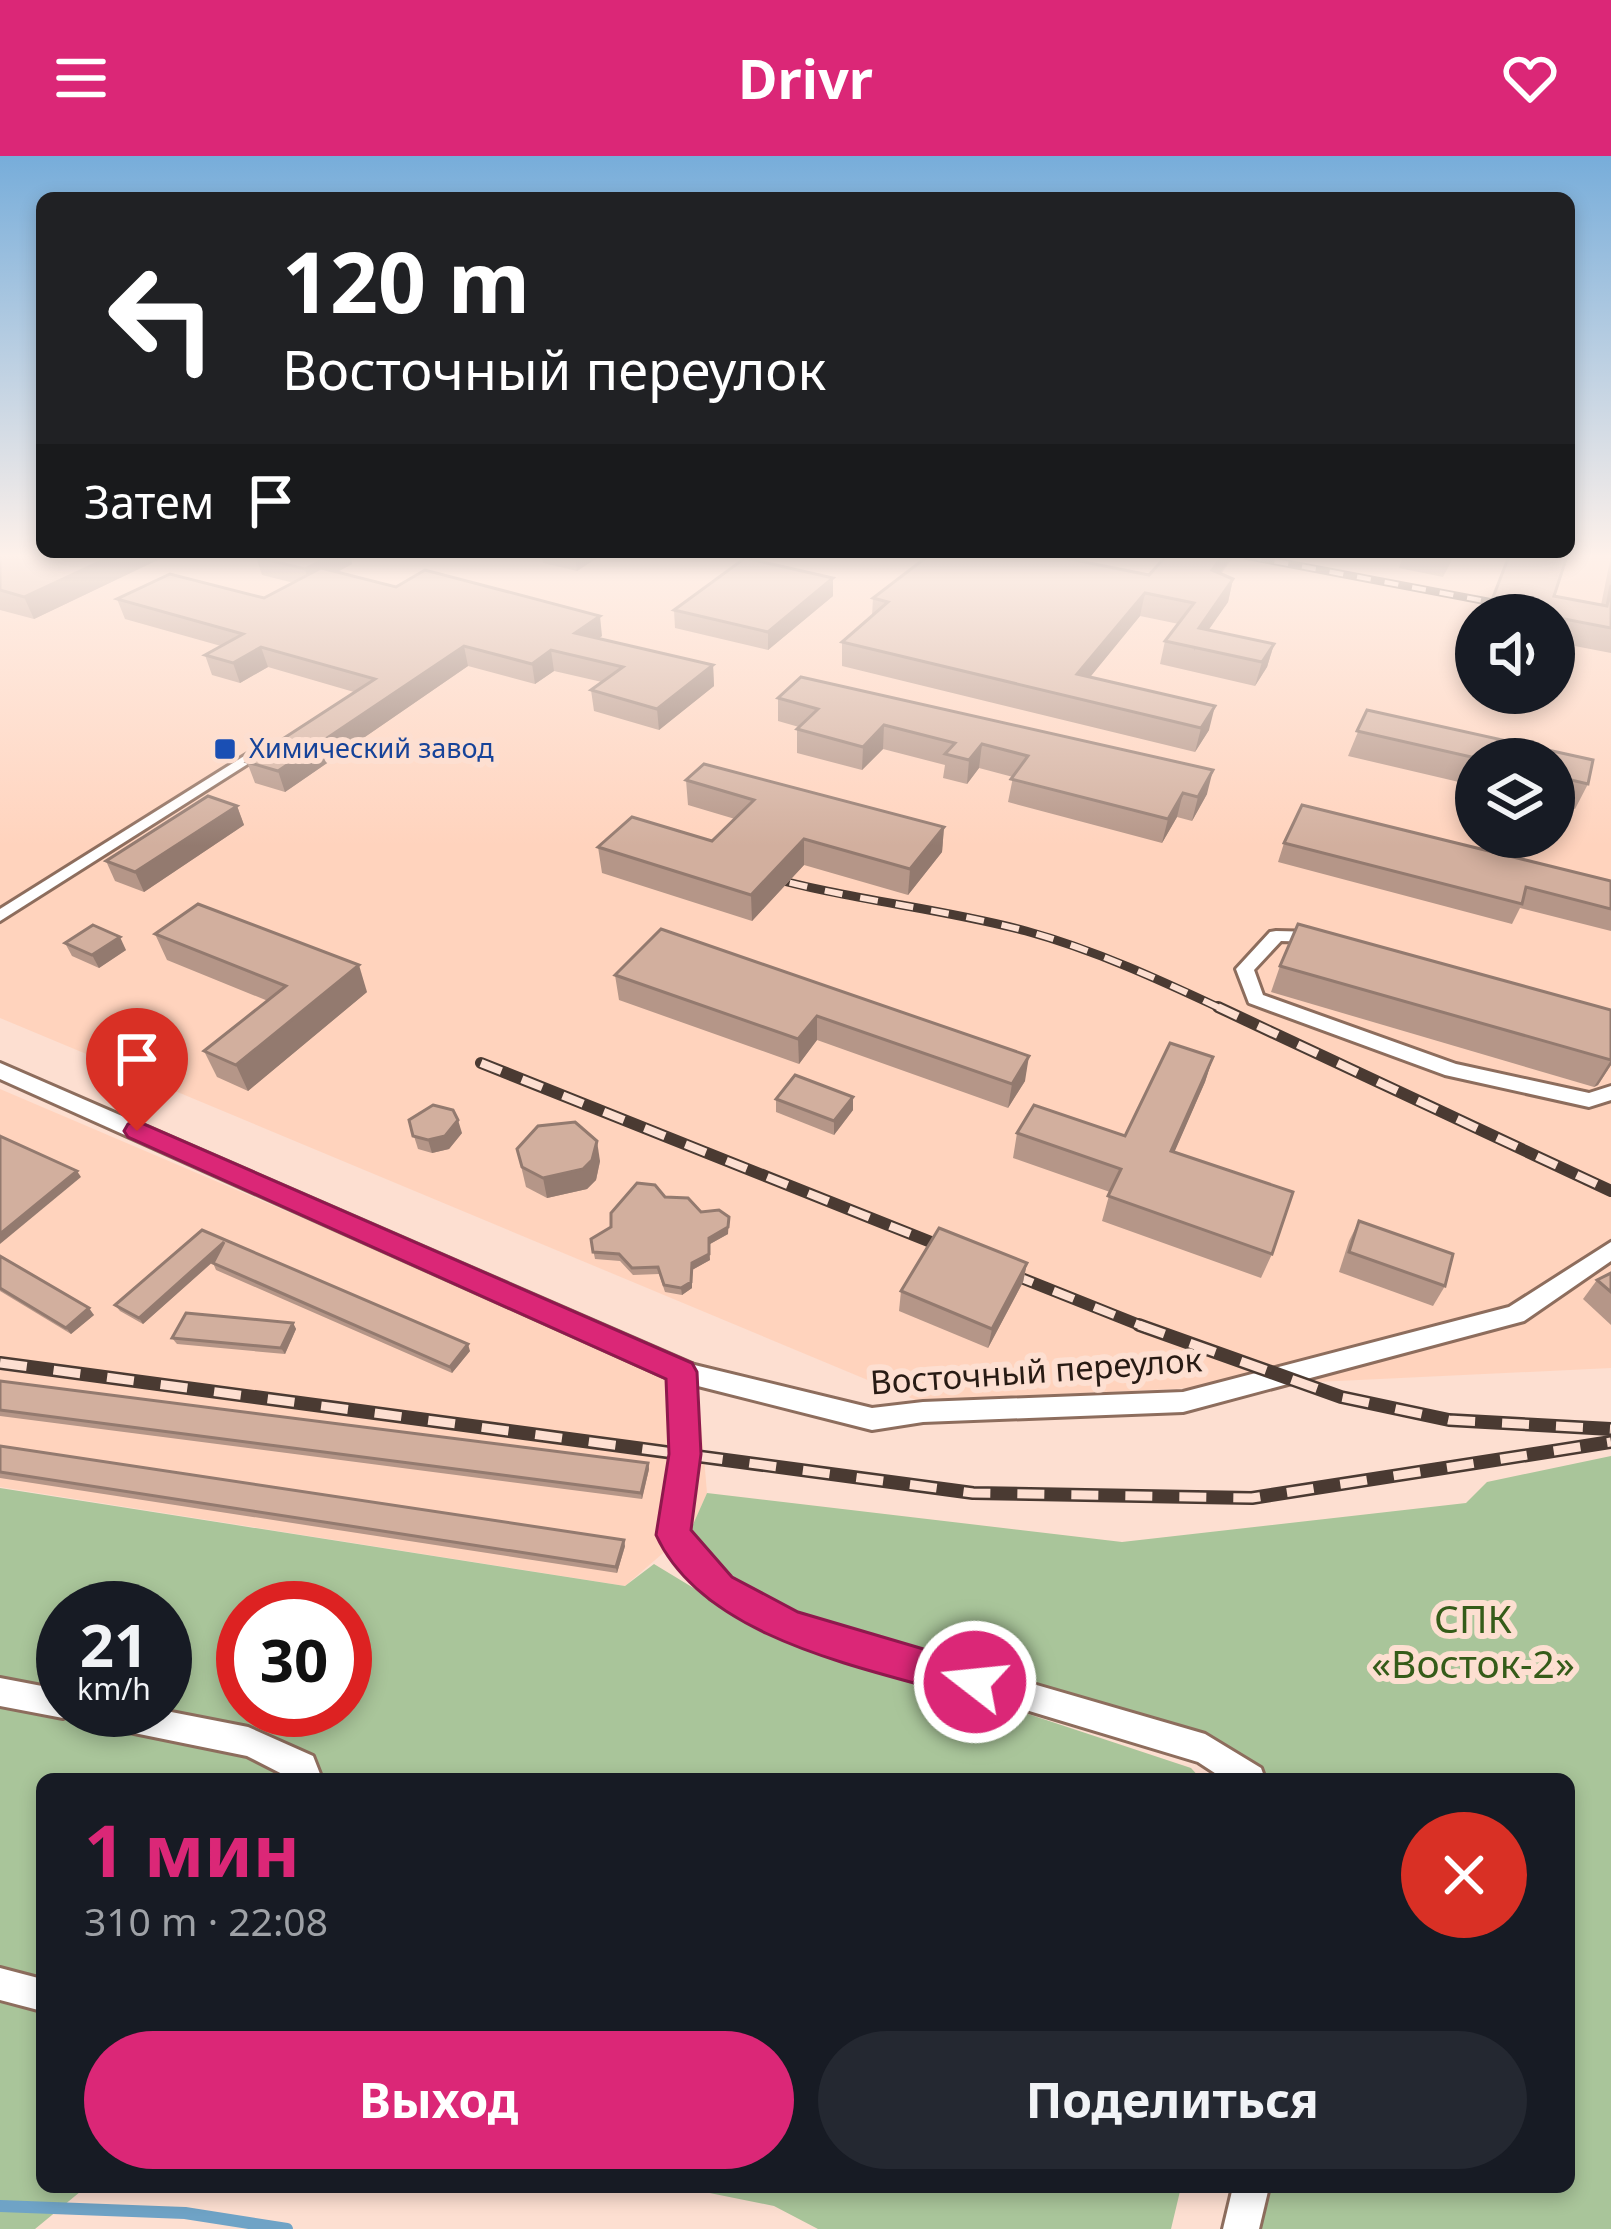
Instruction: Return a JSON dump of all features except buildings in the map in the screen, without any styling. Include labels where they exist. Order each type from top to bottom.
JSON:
[{"type":"street","points":[[0,916],[249,757]]},
{"type":"street","points":[[1333,941],[1312,935],[1276,936],[1245,969],[1256,999],[1452,1070],[1589,1100],[1611,1094]]},
{"type":"street","name":"Восточный переулок","points":[[0,1070],[682,1372],[872,1419],[923,1412],[1183,1402],[1516,1315],[1611,1250]]},
{"type":"street","points":[[682,1372],[685,1454],[673,1535],[720,1589],[791,1628],[1205,1749],[1241,1773]]},
{"type":"street","points":[[0,1692],[36,1699]]},
{"type":"street","points":[[192,1731],[248,1742],[303,1766],[306,1773]]},
{"type":"street","points":[[0,1984],[36,1993]]},
{"type":"street","points":[[1241,2229],[1250,2193]]},
{"type":"shaded area","points":[[0,653],[1455,653],[1455,714],[1575,714],[1575,653],[1611,653],[1611,1368],[918,1401],[0,1018]]},
{"type":"shaded area","points":[[0,1089],[698,1387],[707,1493],[691,1529],[625,1586],[0,1487]]},
{"type":"green space","name":"СПК «Восток-2»","points":[[1611,1456],[1611,2229],[1259,2229],[1268,2193],[1575,2193],[1575,1773],[1254,1773],[1187,1728],[742,1602],[691,1529],[707,1493],[1122,1542],[1466,1503],[1487,1482]]},
{"type":"green space","points":[[0,1488],[625,1586],[654,1564],[748,1621],[1196,1773],[36,1773],[36,2193],[79,2193],[35,2229],[0,2229]]},
{"type":"green space","points":[[710,2193],[1180,2193],[1171,2229],[818,2229],[774,2206]]},
{"type":"waterway","points":[[0,2206],[185,2213],[287,2229]]},
{"type":"railway","points":[[755,873],[1026,931],[1102,956],[1224,1010]]},
{"type":"railway","points":[[1218,1007],[1611,1191]]},
{"type":"railway","points":[[481,1063],[1143,1327]]},
{"type":"railway","points":[[1139,1325],[1143,1327]]},
{"type":"railway","points":[[1143,1327],[1341,1397],[1449,1420],[1611,1429]]},
{"type":"railway","points":[[0,1363],[973,1493],[1252,1498],[1611,1442]]},
{"type":"place","name":"Химический завод","points":[[225,749]]},
{"type":"route","points":[[137,1131],[682,1372],[685,1454],[673,1535],[720,1589],[791,1628],[975,1682]]}]
